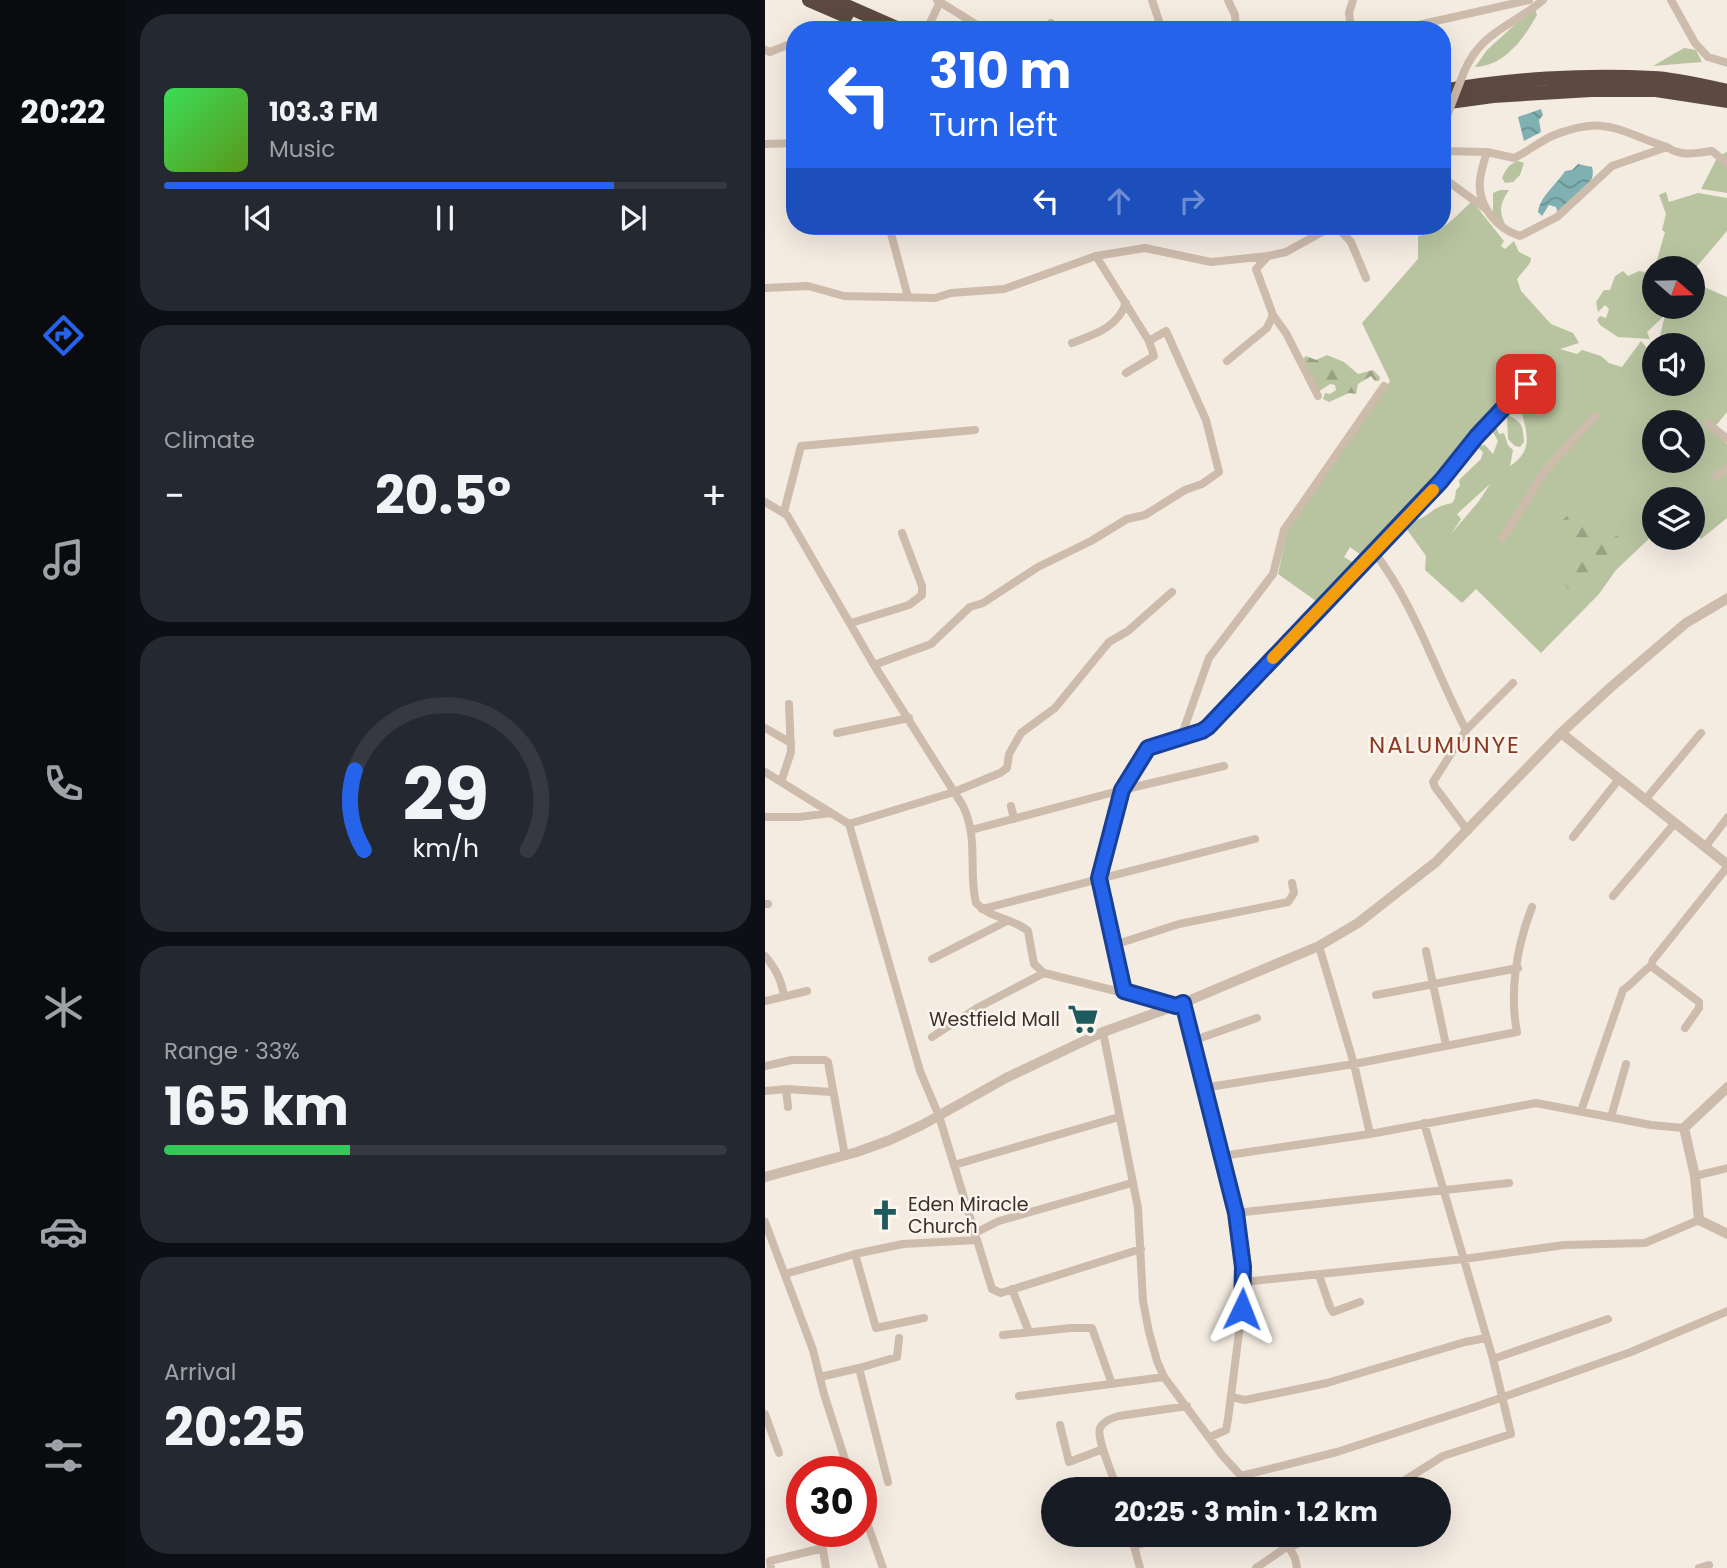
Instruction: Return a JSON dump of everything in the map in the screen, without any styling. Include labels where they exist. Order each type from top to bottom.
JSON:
[{"type":"highway","points":[[809,0],[856,21]]},
{"type":"highway","points":[[833,0],[881,21]]},
{"type":"highway","points":[[1451,89],[1476,85],[1605,77],[1655,78],[1727,91]]},
{"type":"highway","points":[[1451,102],[1493,96],[1591,90],[1656,90],[1727,101]]},
{"type":"street","points":[[1152,0],[1159,21]]},
{"type":"street","points":[[1228,0],[1235,21]]},
{"type":"street","points":[[1344,0],[1350,21]]},
{"type":"street","points":[[1349,13],[1353,0]]},
{"type":"street","points":[[1436,21],[1529,0]]},
{"type":"street","points":[[1451,104],[1472,54],[1483,41],[1543,0]]},
{"type":"street","points":[[1671,0],[1695,43],[1708,57],[1727,63]]},
{"type":"street","points":[[931,21],[939,1],[971,21]]},
{"type":"street","points":[[765,50],[786,45]]},
{"type":"street","points":[[1451,151],[1487,152],[1514,158],[1551,136],[1590,125],[1610,126],[1675,152],[1685,154],[1712,151],[1727,164]]},
{"type":"street","points":[[765,144],[786,143]]},
{"type":"street","points":[[1451,184],[1486,209],[1509,233],[1520,236],[1570,207],[1613,166],[1667,147]]},
{"type":"street","points":[[1486,209],[1479,182],[1487,152]]},
{"type":"street","points":[[891,235],[908,297]]},
{"type":"street","points":[[765,288],[808,286],[844,296],[935,298],[951,293],[1004,289],[1096,256],[1145,248],[1211,262],[1286,252],[1317,235]]},
{"type":"street","points":[[1344,235],[1351,242],[1366,278]]},
{"type":"street","points":[[1096,256],[1149,341],[1154,356],[1126,373]]},
{"type":"street","points":[[1268,256],[1256,269],[1260,285],[1273,315],[1286,333],[1318,396]]},
{"type":"street","points":[[1072,343],[1111,325],[1121,315],[1126,303]]},
{"type":"street","points":[[1227,361],[1267,328],[1273,315]]},
{"type":"street","points":[[874,665],[931,644],[970,607],[983,603],[1038,567],[1091,541],[1127,519],[1145,515],[1219,472],[1207,420],[1166,331],[1149,341]]},
{"type":"street","points":[[1124,991],[1099,878],[1122,790],[1145,751],[1208,727],[1441,481],[1477,436],[1532,380]]},
{"type":"street","points":[[1181,737],[1209,658],[1273,574],[1284,530],[1384,386]]},
{"type":"street","points":[[1503,538],[1544,472],[1595,416]]},
{"type":"street","points":[[1707,423],[1727,439]]},
{"type":"street","points":[[784,512],[801,446],[976,430]]},
{"type":"street","points":[[1715,477],[1727,468]]},
{"type":"street","points":[[765,502],[784,512],[967,815],[971,830],[975,899],[982,909],[1028,931],[1034,964],[1044,973],[1180,1004]]},
{"type":"street","points":[[851,623],[909,605],[922,595],[922,586],[902,533]]},
{"type":"street","points":[[1374,552],[1405,603],[1466,730]]},
{"type":"street","points":[[849,824],[954,792],[1007,768],[1009,754],[1021,733],[1055,708],[1109,642],[1128,631],[1172,592]]},
{"type":"street","points":[[765,1177],[845,1156],[890,1140],[1006,1078],[1103,1032],[1180,1004],[1319,946],[1358,923],[1436,862],[1561,733],[1672,634],[1727,598]]},
{"type":"street","points":[[1468,831],[1433,782],[1466,730],[1513,684]]},
{"type":"street","points":[[781,782],[791,743],[789,704]]},
{"type":"street","points":[[837,733],[909,718]]},
{"type":"street","points":[[765,728],[791,743]]},
{"type":"street","points":[[1561,733],[1727,866],[1651,966],[1623,990],[1581,1111]]},
{"type":"street","points":[[1645,800],[1701,733]]},
{"type":"street","points":[[971,830],[1224,766]]},
{"type":"street","points":[[765,772],[849,824],[920,1071],[939,1116],[992,1289],[1001,1293],[1141,1249]]},
{"type":"street","points":[[1573,836],[1620,779]]},
{"type":"street","points":[[1012,806],[1014,819]]},
{"type":"street","points":[[765,817],[831,813]]},
{"type":"street","points":[[1705,847],[1727,817]]},
{"type":"street","points":[[1613,896],[1674,824]]},
{"type":"street","points":[[982,909],[1255,839]]},
{"type":"street","points":[[1114,945],[1179,923],[1288,902],[1294,894],[1292,883]]},
{"type":"street","points":[[1204,1088],[1354,1064],[1517,1032],[1514,1006],[1518,968],[1524,929],[1532,907]]},
{"type":"street","points":[[932,959],[1008,921]]},
{"type":"street","points":[[1319,946],[1354,1064],[1370,1134]]},
{"type":"street","points":[[1427,951],[1446,1045]]},
{"type":"street","points":[[765,956],[782,981],[784,996]]},
{"type":"street","points":[[1651,966],[1699,1002],[1699,1008],[1685,1028]]},
{"type":"street","points":[[1376,995],[1518,968]]},
{"type":"street","points":[[932,1037],[977,1008],[1044,973]]},
{"type":"street","points":[[765,1001],[807,991]]},
{"type":"street","points":[[1180,1004],[1236,1213],[1244,1282],[1226,1430],[1210,1437]]},
{"type":"street","points":[[1192,1041],[1257,1018]]},
{"type":"street","points":[[1103,1032],[1139,1218],[1144,1301],[1149,1332],[1164,1377],[1240,1476],[1337,1452],[1502,1397],[1631,1352],[1727,1311]]},
{"type":"street","points":[[765,1066],[792,1060],[828,1062],[845,1156]]},
{"type":"street","points":[[1611,1117],[1626,1063]]},
{"type":"street","points":[[1684,1128],[1727,1087]]},
{"type":"street","points":[[765,1091],[786,1089],[832,1093]]},
{"type":"street","points":[[786,1089],[788,1107]]},
{"type":"street","points":[[1222,1156],[1370,1134],[1536,1102],[1684,1128]]},
{"type":"street","points":[[954,1165],[1119,1117]]},
{"type":"street","points":[[1410,1477],[1443,1456],[1511,1434],[1493,1359],[1424,1123]]},
{"type":"street","points":[[1684,1128],[1695,1176],[1699,1220]]},
{"type":"street","points":[[1695,1176],[1727,1168]]},
{"type":"street","points":[[785,1274],[855,1254],[903,1244],[976,1236],[999,1221],[1132,1183]]},
{"type":"street","points":[[1236,1213],[1509,1183]]},
{"type":"street","points":[[1244,1282],[1464,1259],[1564,1245],[1645,1243],[1699,1220],[1727,1234]]},
{"type":"street","points":[[765,1222],[813,1350],[844,1456]]},
{"type":"street","points":[[855,1254],[875,1328],[924,1318]]},
{"type":"street","points":[[1319,1275],[1333,1311],[1361,1302]]},
{"type":"street","points":[[1012,1289],[1029,1332]]},
{"type":"street","points":[[1493,1359],[1607,1319]]},
{"type":"street","points":[[1003,1335],[1092,1328],[1112,1384]]},
{"type":"street","points":[[859,1368],[897,1357],[899,1338]]},
{"type":"street","points":[[1231,1397],[1245,1400],[1327,1383],[1486,1338]]},
{"type":"street","points":[[820,1377],[870,1365]]},
{"type":"street","points":[[859,1368],[888,1482]]},
{"type":"street","points":[[1019,1396],[1164,1377]]},
{"type":"street","points":[[1113,1477],[1100,1429],[1109,1419],[1187,1406]]},
{"type":"street","points":[[765,1414],[768,1433],[779,1453]]},
{"type":"street","points":[[1060,1425],[1069,1462],[1103,1448]]},
{"type":"street","points":[[876,1547],[883,1568]]},
{"type":"street","points":[[1134,1547],[1140,1568]]},
{"type":"street","points":[[1256,1568],[1289,1547],[1297,1568]]},
{"type":"street","points":[[771,1568],[770,1561],[823,1548],[826,1568]]},
{"type":"street","points":[[1699,1568],[1709,1565]]},
{"type":"green space","points":[[1535,9],[1537,15],[1512,49],[1496,62],[1475,67],[1487,50]]},
{"type":"green space","points":[[1684,48],[1696,50],[1702,62],[1653,66]]},
{"type":"green space","points":[[1727,152],[1727,193],[1701,189],[1718,156]]},
{"type":"green space","points":[[1518,161],[1524,163],[1520,175],[1513,182],[1505,183],[1502,178],[1505,172],[1510,165]]},
{"type":"green space","points":[[1509,190],[1501,206],[1505,224],[1497,221],[1493,213],[1493,193]]},
{"type":"green space","points":[[1666,192],[1669,202],[1698,193],[1727,198],[1727,231],[1705,257],[1658,256],[1665,232],[1662,230],[1666,214],[1659,195]]},
{"type":"green space","points":[[1472,201],[1504,241],[1501,246],[1505,249],[1514,241],[1519,252],[1531,258],[1517,279],[1521,291],[1551,324],[1573,333],[1579,343],[1560,349],[1577,354],[1582,350],[1622,367],[1641,341],[1642,396],[1705,396],[1705,333],[1661,333],[1664,319],[1705,319],[1705,287],[1727,297],[1727,412],[1714,428],[1727,444],[1727,518],[1705,536],[1705,487],[1642,487],[1642,545],[1616,570],[1599,594],[1541,653],[1476,589],[1462,603],[1425,570],[1426,556],[1403,524],[1422,518],[1436,508],[1453,502],[1460,486],[1459,480],[1481,459],[1483,452],[1476,446],[1485,445],[1493,454],[1498,441],[1490,427],[1493,425],[1499,434],[1504,433],[1513,450],[1510,466],[1519,459],[1527,436],[1520,400],[1522,395],[1529,394],[1540,385],[1541,374],[1532,372],[1364,557],[1350,547],[1344,557],[1354,563],[1316,601],[1278,574],[1287,532],[1390,381],[1362,323],[1418,259],[1418,236],[1451,235],[1451,220]],"holes":[[[1490,484],[1451,534],[1461,519],[1457,514]]]},
{"type":"green space","points":[[1623,271],[1628,276],[1642,272],[1642,319],[1661,319],[1647,333],[1642,333],[1642,338],[1618,337],[1600,325],[1597,320],[1600,316],[1606,318],[1609,309],[1605,305],[1598,312],[1596,302],[1604,290],[1610,290],[1615,276]]},
{"type":"green space","points":[[1327,355],[1344,362],[1358,374],[1373,370],[1380,377],[1379,381],[1375,381],[1371,376],[1358,384],[1356,394],[1349,393],[1329,402],[1323,399],[1325,393],[1330,394],[1336,390],[1335,385],[1330,384],[1318,392],[1302,360],[1306,356],[1316,360]]},
{"type":"green space","points":[[1507,415],[1519,422],[1522,428],[1524,442],[1520,447],[1508,439]]},
{"type":"green space","points":[[1572,511],[1593,527],[1597,521],[1632,547],[1580,599],[1567,588],[1560,569],[1574,554],[1552,531]]},
{"type":"water","points":[[1541,109],[1541,132],[1524,141],[1518,117]]},
{"type":"water","points":[[1578,164],[1592,167],[1593,174],[1587,187],[1558,214],[1556,207],[1549,205],[1542,216],[1538,212],[1545,195],[1565,171],[1572,170]]},
{"type":"slow traffic","points":[[1273,658],[1433,490]]},
{"type":"place","name":"Westfield Mall","points":[[1083,1019]]},
{"type":"place","name":"Eden Miracle Church","points":[[885,1215]]},
{"type":"district","name":"NALUMUNYE","points":[[1445,745]]},
{"type":"route","points":[[1242,1309],[1244,1282],[1236,1213],[1183,1003],[1176,1006],[1124,991],[1099,878],[1122,790],[1148,748],[1208,727],[1441,481],[1477,436],[1526,384]]}]
